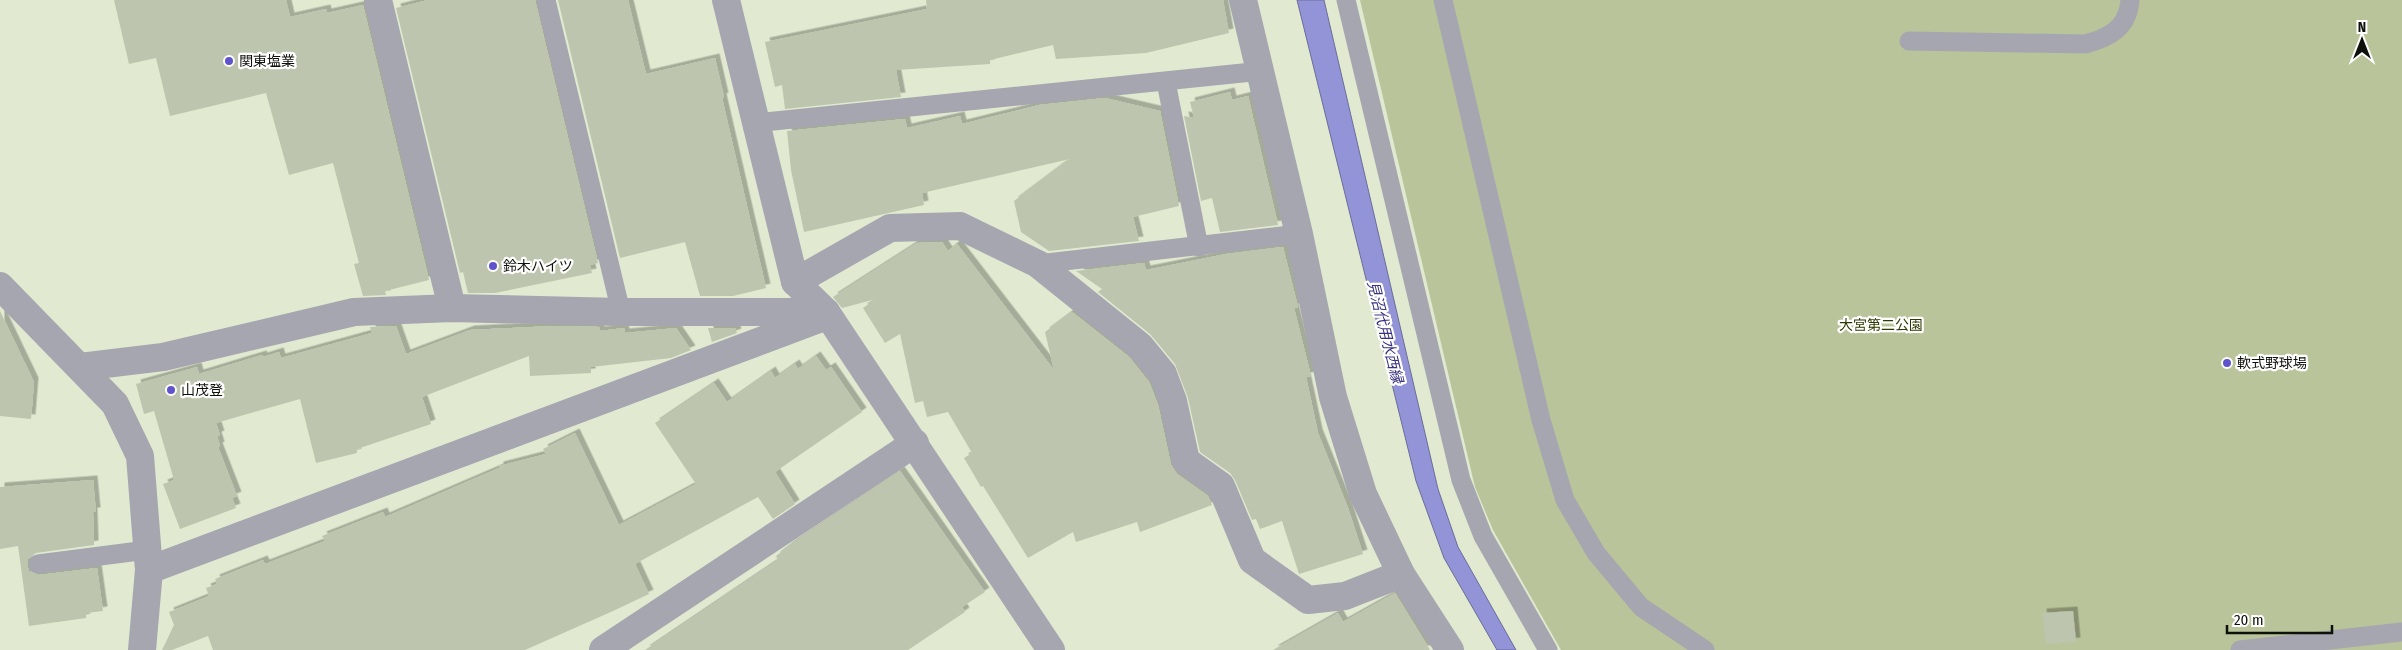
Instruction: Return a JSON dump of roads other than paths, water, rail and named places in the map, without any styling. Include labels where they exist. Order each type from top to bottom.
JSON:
[{"type":"street","points":[[378,0],[452,308]]},
{"type":"street","points":[[726,0],[754,123],[795,282],[827,314],[915,443],[1042,647]]},
{"type":"street","points":[[1243,0],[1262,71],[1333,396],[1363,494],[1401,574],[1450,650]]},
{"type":"street","points":[[795,282],[890,228],[960,226],[1038,264],[1140,346],[1163,374],[1173,401],[1186,461],[1221,486],[1252,560],[1308,600],[1345,596],[1401,574]]},
{"type":"street","points":[[0,286],[114,404],[140,456],[148,560],[142,650]]},
{"type":"street","points":[[80,367],[163,357],[354,312],[452,308],[827,314]]},
{"type":"street","points":[[148,560],[827,314]]},
{"type":"street","points":[[603,650],[915,443]]},
{"type":"lane","points":[[546,0],[621,312]]},
{"type":"lane","points":[[1346,0],[1461,480],[1483,536],[1548,650]]},
{"type":"lane","points":[[1443,0],[1539,410],[1565,500],[1596,552],[1641,607],[1705,650]]},
{"type":"lane","points":[[1909,41],[2085,44],[2105,39],[2124,23],[2130,0]]},
{"type":"lane","points":[[754,123],[1262,71]]},
{"type":"lane","points":[[1166,82],[1199,247]]},
{"type":"lane","points":[[1038,264],[1299,234]]},
{"type":"lane","points":[[38,564],[148,560]]},
{"type":"lane","points":[[2240,650],[2402,632]]},
{"type":"water","name":"見沼代用水西縁","points":[[1297,0],[1324,0],[1438,489],[1458,547],[1516,650],[1497,650],[1444,558],[1416,481]]},
{"type":"place","name":"関東塩業","points":[[229,61]]},
{"type":"place","name":"鈴木ハイツ","points":[[493,266]]},
{"type":"place","name":"軟式野球場","points":[[2227,363]]},
{"type":"place","name":"山茂登","points":[[171,390]]},
{"type":"park label","name":"大宮第二公園","points":[[1881,325]]}]
